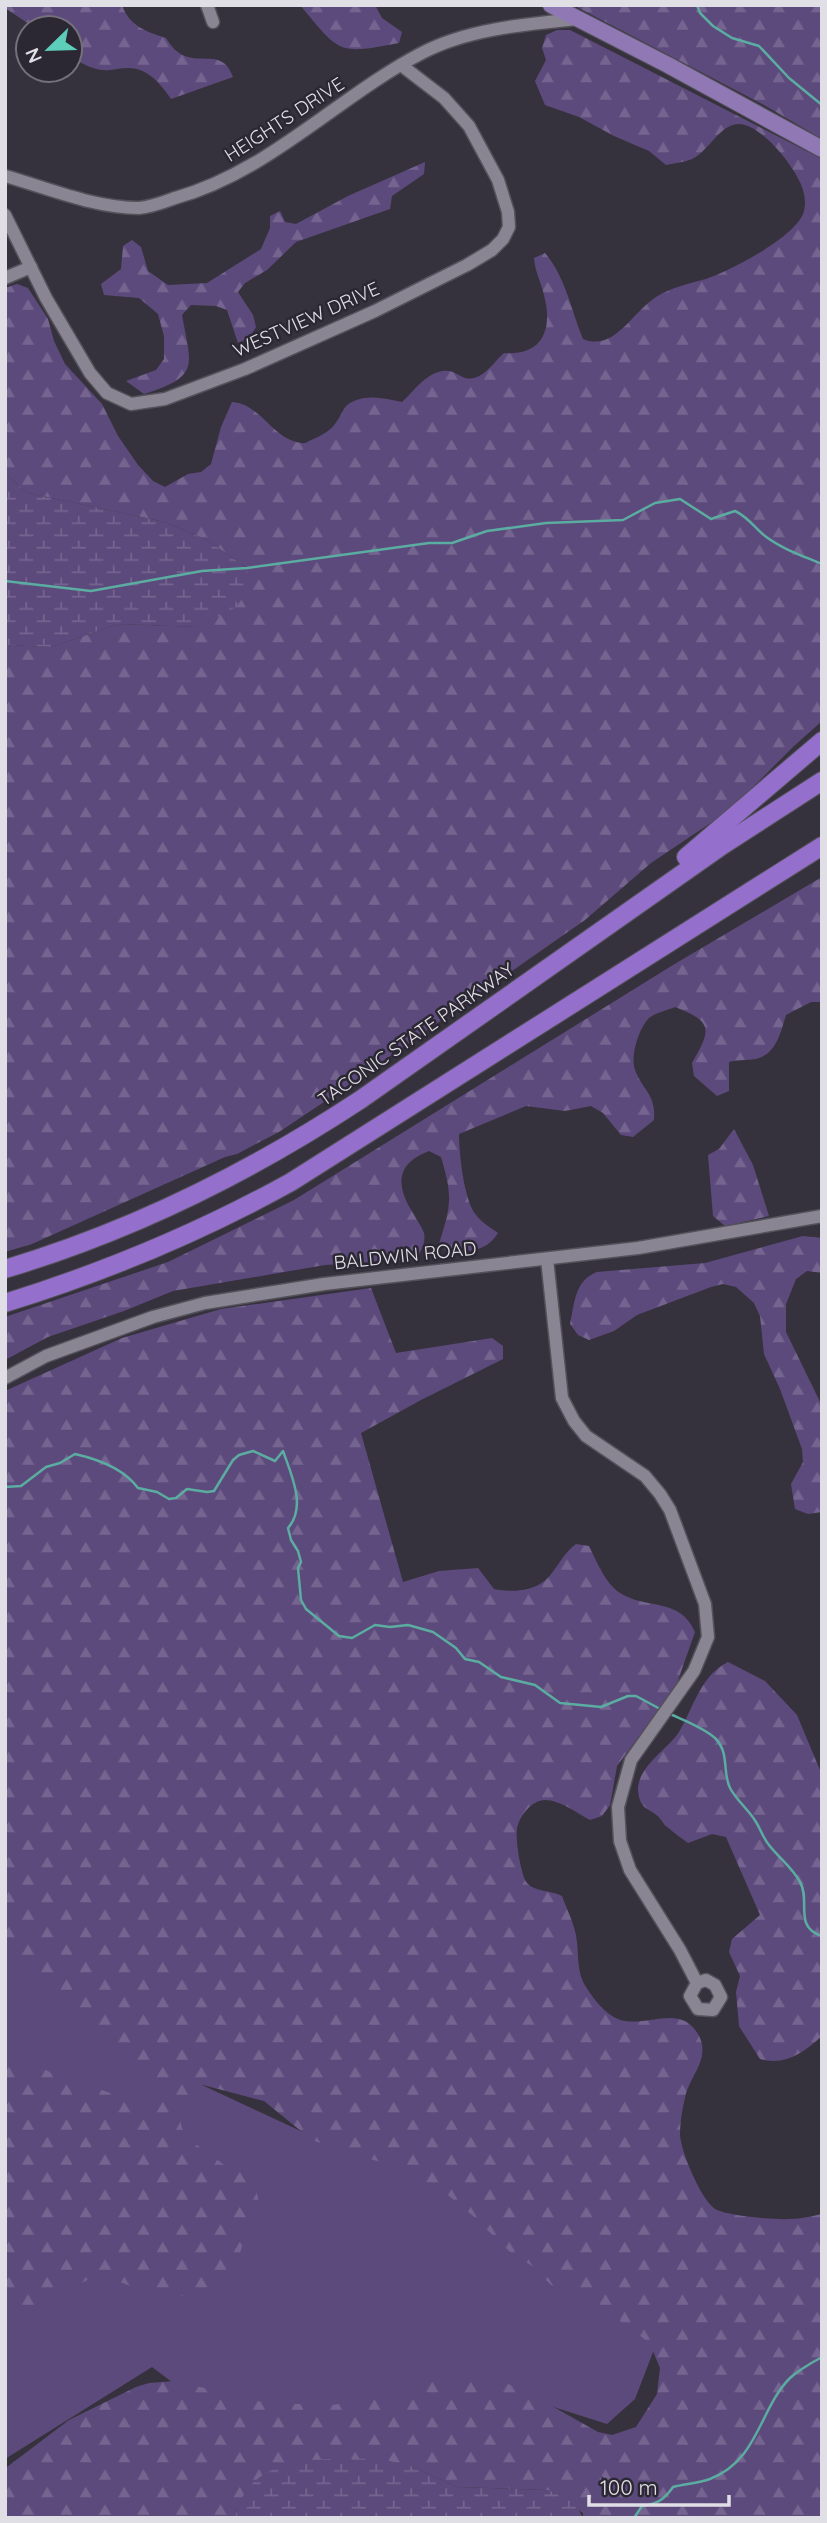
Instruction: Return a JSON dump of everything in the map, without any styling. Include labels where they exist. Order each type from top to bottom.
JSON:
[{"type":"highway","points":[[584,943],[628,903],[720,831],[822,741]]},
{"type":"highway","name":"TACONIC STATE PARKWAY","points":[[5,1269],[121,1228],[214,1187],[274,1155],[360,1100],[822,780]]},
{"type":"highway","points":[[5,1303],[70,1283],[147,1253],[281,1188],[822,846]]},
{"type":"main road","points":[[551,5],[822,149]]},
{"type":"street","points":[[206,5],[213,22]]},
{"type":"street","name":"HEIGHTS DRIVE","points":[[5,176],[116,207],[143,208],[192,194],[242,171],[424,51],[519,24],[578,19]]},
{"type":"street","name":"WESTVIEW DRIVE","points":[[5,215],[90,373],[107,393],[131,404],[165,399],[245,369],[375,311],[467,265],[492,250],[503,239],[509,227],[508,212],[498,180],[469,126],[444,98],[401,65]]},
{"type":"street","points":[[5,278],[31,267]]},
{"type":"street","name":"BALDWIN ROAD","points":[[5,1378],[46,1356],[153,1317],[205,1303],[324,1284],[638,1248],[822,1216]]},
{"type":"street","points":[[547,1259],[562,1398],[574,1421],[586,1436],[645,1476],[660,1494],[670,1510],[705,1604],[709,1637],[694,1671],[631,1760],[618,1808],[620,1842],[630,1870],[680,1950],[697,1983]]},
{"type":"green space","points":[[5,5],[122,5],[134,23],[166,38],[175,50],[184,56],[220,61],[227,66],[233,77],[171,99],[158,82],[141,70],[100,70],[84,64],[84,14],[14,14],[5,8]]},
{"type":"green space","points":[[300,5],[375,5],[382,18],[402,32],[399,43],[363,49],[341,46],[324,33]]},
{"type":"green space","points":[[573,5],[822,5],[822,139],[764,105]]},
{"type":"green space","points":[[557,30],[570,30],[822,159],[822,721],[741,799],[718,818],[651,863],[585,920],[279,1132],[237,1154],[32,1244],[5,1252],[5,645],[51,647],[118,624],[198,627],[247,568],[207,540],[165,522],[28,493],[5,474],[5,288],[17,284],[28,288],[48,319],[54,341],[65,364],[102,404],[118,436],[138,465],[153,481],[165,487],[188,474],[201,472],[211,464],[221,427],[232,402],[251,409],[282,436],[304,443],[335,425],[345,407],[354,401],[372,397],[402,402],[431,375],[438,372],[453,372],[465,378],[474,378],[486,371],[504,353],[528,350],[542,338],[546,329],[546,307],[534,258],[545,253],[563,284],[583,339],[594,342],[614,335],[656,297],[680,286],[717,275],[746,261],[777,241],[799,221],[805,204],[800,182],[780,152],[750,127],[731,125],[692,159],[666,165],[649,151],[579,117],[545,105],[535,81],[546,60],[542,48],[546,35]]},
{"type":"green space","points":[[425,162],[424,174],[392,196],[390,209],[296,242],[267,270],[245,283],[238,292],[253,315],[256,327],[249,338],[238,343],[227,310],[216,306],[191,305],[182,315],[189,358],[183,375],[162,388],[144,394],[126,381],[156,370],[164,359],[164,336],[158,314],[139,298],[104,295],[101,284],[121,269],[123,246],[132,240],[141,247],[148,271],[168,285],[207,283],[261,249],[270,228],[270,216],[280,211],[285,222],[296,224],[348,196]]},
{"type":"green space","points":[[5,474],[28,493],[165,522],[207,540],[247,568],[249,590],[236,607],[198,627],[118,624],[51,647],[5,645]]},
{"type":"green space","points":[[822,877],[822,1002],[811,1002],[786,1015],[777,1040],[765,1055],[756,1059],[729,1062],[729,1091],[717,1096],[694,1076],[692,1063],[703,1042],[705,1028],[697,1017],[675,1007],[649,1018],[636,1042],[635,1070],[651,1098],[654,1120],[633,1137],[621,1135],[603,1113],[591,1106],[565,1111],[526,1106],[459,1134],[468,1199],[476,1215],[498,1233],[488,1244],[476,1249],[448,1253],[439,1244],[448,1210],[449,1192],[441,1157],[429,1151],[410,1162],[402,1177],[407,1203],[424,1233],[424,1244],[416,1259],[325,1265],[173,1291],[48,1337],[5,1360],[5,1317],[168,1262],[294,1200],[673,965]]},
{"type":"green space","points":[[734,1129],[753,1165],[769,1216],[725,1226],[713,1216],[708,1155],[719,1149]]},
{"type":"green space","points":[[803,1236],[822,1238],[822,1273],[807,1271],[796,1279],[786,1304],[786,1332],[822,1406],[822,1512],[808,1514],[795,1509],[791,1484],[803,1462],[802,1449],[764,1354],[760,1316],[754,1303],[736,1287],[723,1284],[711,1287],[637,1315],[614,1331],[589,1340],[578,1335],[570,1324],[580,1287],[589,1276],[597,1272],[705,1263]]},
{"type":"green space","points":[[371,1288],[396,1353],[492,1338],[503,1346],[503,1359],[361,1433],[403,1582],[439,1571],[478,1568],[494,1589],[526,1589],[547,1579],[576,1544],[589,1546],[602,1572],[615,1589],[630,1598],[672,1609],[689,1621],[695,1632],[676,1686],[617,1766],[610,1805],[602,1816],[590,1820],[557,1802],[540,1801],[531,1806],[520,1819],[517,1829],[518,1849],[527,1883],[534,1888],[562,1896],[575,1931],[583,1980],[603,2008],[613,2017],[625,2021],[665,2018],[683,2020],[698,2034],[702,2043],[701,2059],[687,2090],[680,2135],[693,2176],[705,2198],[717,2210],[742,2216],[794,2219],[822,2214],[822,2518],[583,2518],[583,2513],[548,2490],[457,2487],[413,2467],[237,2509],[235,2518],[5,2518],[7,2467],[69,2420],[149,2383],[175,2381],[267,2403],[332,2405],[400,2395],[436,2379],[488,2379],[501,2381],[527,2392],[598,2432],[612,2435],[636,2427],[657,2394],[660,2368],[650,2344],[598,2307],[551,2285],[443,2191],[398,2166],[312,2140],[264,2101],[203,2085],[192,2093],[179,2115],[182,2128],[190,2140],[223,2164],[248,2175],[255,2185],[261,2211],[257,2224],[242,2246],[235,2271],[225,2281],[185,2296],[146,2292],[99,2274],[30,2310],[5,2312],[5,2065],[40,2067],[76,2085],[102,2090],[141,2105],[153,2102],[159,2091],[145,2069],[82,2026],[49,1998],[21,1966],[5,1942],[5,1391],[122,1338],[221,1309]]},
{"type":"green space","points":[[728,1662],[765,1681],[797,1715],[822,1775],[822,2036],[801,2053],[778,2061],[760,2059],[739,2026],[736,1992],[740,1976],[729,1952],[732,1939],[760,1915],[726,1837],[712,1834],[688,1843],[666,1826],[657,1815],[646,1809],[638,1790],[644,1771],[679,1732],[704,1684],[718,1668]]},
{"type":"green space","points":[[5,1901],[202,2085],[305,2133],[420,2163],[660,2334],[635,2399],[607,2424],[478,2383],[363,2412],[196,2400],[152,2367],[5,2459]]},
{"type":"green space","points":[[382,2459],[413,2467],[457,2487],[548,2490],[575,2503],[583,2518],[235,2518],[243,2496],[256,2480],[274,2469],[317,2460]]},
{"type":"waterway","points":[[697,5],[700,13],[713,26],[732,38],[759,46],[789,78],[822,105]]},
{"type":"waterway","points":[[5,581],[91,591],[202,571],[247,568],[429,543],[452,543],[487,531],[546,523],[623,520],[655,503],[680,499],[711,519],[735,511],[772,541],[822,564]]},
{"type":"waterway","points":[[5,1487],[21,1486],[46,1467],[75,1454],[110,1466],[125,1475],[138,1488],[157,1492],[169,1499],[176,1498],[187,1489],[214,1491],[239,1455],[253,1451],[275,1461],[283,1451],[296,1490],[294,1520],[288,1528],[301,1562],[298,1568],[301,1600],[306,1609],[339,1636],[352,1638],[375,1625],[408,1625],[433,1632],[456,1648],[465,1659],[479,1662],[501,1677],[535,1685],[560,1703],[601,1707],[628,1696],[636,1696],[662,1710]]},
{"type":"waterway","points":[[668,1713],[705,1730],[720,1744],[730,1788],[767,1842],[797,1877],[803,1889],[805,1920],[813,1932],[822,1936]]},
{"type":"waterway","points":[[634,2518],[642,2506],[660,2501],[673,2487],[710,2479],[739,2460],[780,2390],[790,2378],[822,2357]]}]
